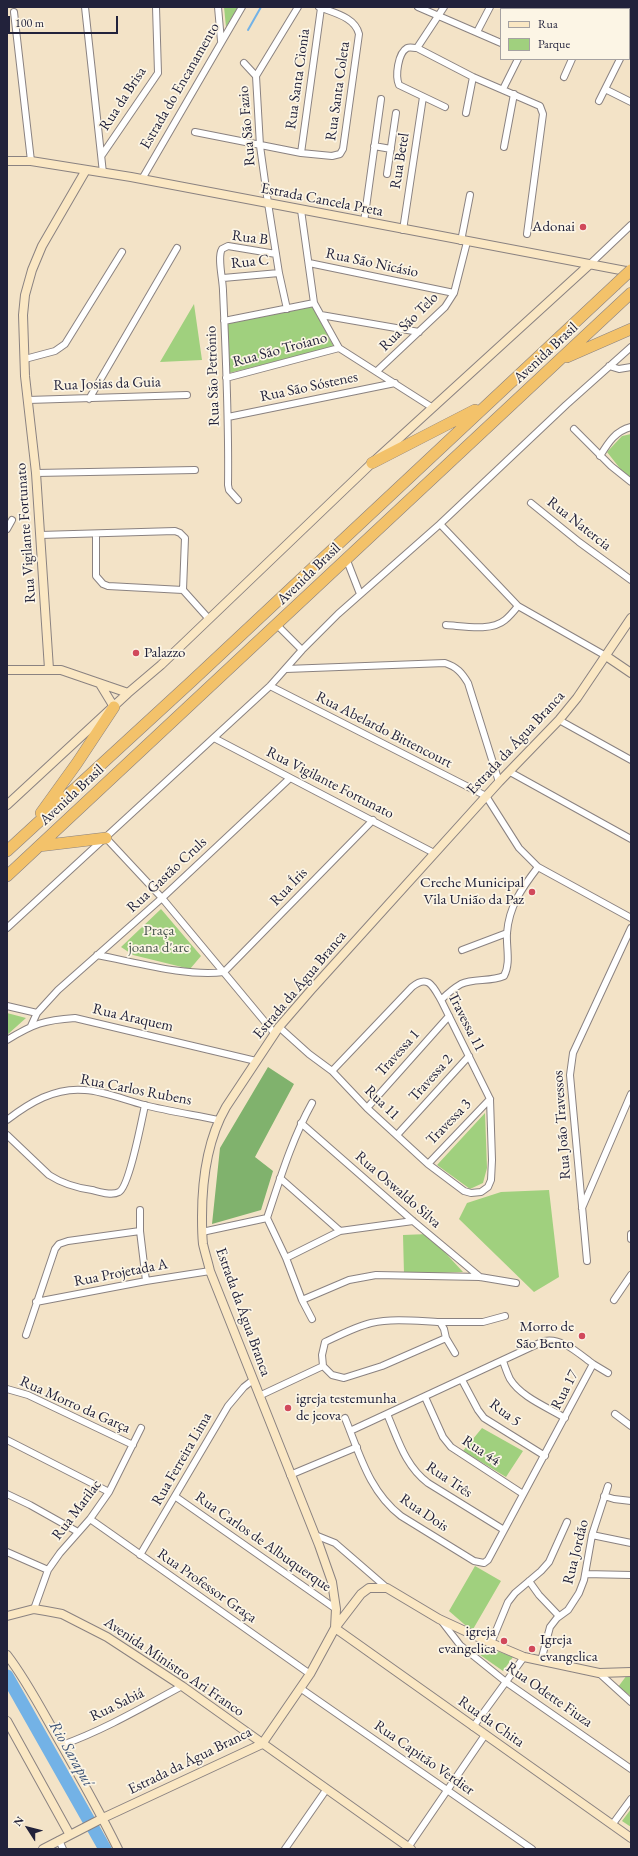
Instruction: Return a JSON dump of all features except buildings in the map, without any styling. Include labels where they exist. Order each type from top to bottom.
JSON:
[{"type":"highway","name":"Avenida Brasil","points":[[7,851],[192,681],[486,404],[631,271]]},
{"type":"highway","name":"Avenida Brasil","points":[[7,876],[631,293]]},
{"type":"highway","points":[[559,361],[631,329]]},
{"type":"highway","points":[[372,463],[486,404]]},
{"type":"highway","points":[[19,840],[77,764],[114,706]]},
{"type":"highway","points":[[39,846],[106,838]]},
{"type":"street","points":[[85,7],[103,173]]},
{"type":"street","name":"Rua da Brisa","points":[[102,155],[158,73],[156,7]]},
{"type":"street","points":[[218,7],[221,42]]},
{"type":"street","name":"Estrada do Encanamento","points":[[142,179],[242,7]]},
{"type":"street","points":[[256,76],[298,7]]},
{"type":"street","name":"Rua Santa Cionia","points":[[301,153],[320,7]]},
{"type":"street","name":"Rua Santa Coleta","points":[[301,153],[332,156],[340,154],[344,148],[360,34],[355,24],[350,20],[320,7]]},
{"type":"street","points":[[418,7],[438,17],[500,43]]},
{"type":"street","points":[[417,48],[444,7]]},
{"type":"street","points":[[477,32],[490,7]]},
{"type":"street","points":[[14,12],[31,161]]},
{"type":"street","points":[[445,107],[398,85],[397,80],[401,56],[405,49],[410,47],[417,48],[473,76],[537,104],[542,110],[527,234]]},
{"type":"street","points":[[503,89],[518,60]]},
{"type":"street","points":[[564,77],[572,60]]},
{"type":"street","points":[[599,101],[620,60]]},
{"type":"street","name":"Rua São Fazio","points":[[244,63],[256,76],[260,146],[279,273],[287,309]]},
{"type":"street","points":[[466,113],[473,76]]},
{"type":"street","points":[[605,89],[631,102]]},
{"type":"street","points":[[504,147],[514,94]]},
{"type":"street","name":"Rua Betel","points":[[403,230],[423,97]]},
{"type":"street","points":[[364,222],[381,99]]},
{"type":"street","points":[[387,174],[396,113]]},
{"type":"street","points":[[195,132],[301,153]]},
{"type":"street","points":[[374,146],[390,149]]},
{"type":"street","name":"Estrada Cancela Preta","points":[[7,161],[31,161],[142,179],[403,230],[631,271]]},
{"type":"street","name":"Rua Vigilante Fortunato","points":[[49,669],[36,473],[28,400],[23,315],[25,294],[32,270],[48,232],[86,170]]},
{"type":"street","name":"Rua São Telo","points":[[377,371],[445,307],[454,293],[464,241],[470,195]]},
{"type":"street","points":[[300,210],[314,303],[339,348],[433,408]]},
{"type":"street","points":[[7,805],[128,693],[162,665],[372,463],[631,225]]},
{"type":"street","name":"Rua B","points":[[222,249],[228,246],[276,254]]},
{"type":"street","points":[[89,398],[177,248]]},
{"type":"street","name":"Rua São Petrônio","points":[[222,249],[220,254],[223,278],[228,417],[228,485],[229,490],[238,500]]},
{"type":"street","points":[[25,359],[55,351],[65,344],[122,252]]},
{"type":"street","name":"Rua São Nicásio","points":[[309,263],[454,293]]},
{"type":"street","name":"Rua C","points":[[223,278],[279,273]]},
{"type":"street","points":[[224,321],[314,303]]},
{"type":"street","points":[[321,315],[419,332]]},
{"type":"street","points":[[7,928],[270,686],[302,650],[360,594],[440,524],[566,405],[631,347]]},
{"type":"street","name":"Rua São Troiano","points":[[226,378],[339,348]]},
{"type":"street","points":[[609,366],[619,369],[631,367]]},
{"type":"street","name":"Rua São Sóstenes","points":[[228,417],[395,383]]},
{"type":"street","name":"Rua Josias da Guia","points":[[28,400],[187,395]]},
{"type":"street","points":[[600,456],[611,439],[619,432],[631,427]]},
{"type":"street","points":[[574,429],[600,456],[631,482]]},
{"type":"street","points":[[36,473],[196,470]]},
{"type":"street","name":"Rua Natercia","points":[[531,503],[579,542],[631,580]]},
{"type":"street","points":[[7,529],[12,520]]},
{"type":"street","points":[[440,524],[518,606],[606,656],[631,673]]},
{"type":"street","points":[[40,535],[175,531],[180,533],[185,538],[183,590],[209,619]]},
{"type":"street","points":[[96,534],[96,570],[98,580],[103,584],[108,586],[183,590]]},
{"type":"street","points":[[346,558],[360,594]]},
{"type":"street","points":[[446,625],[497,625],[505,621],[518,606]]},
{"type":"street","name":"Estrada da Água Branca","points":[[43,1849],[103,1818],[262,1744],[310,1674],[336,1628],[336,1610],[332,1582],[315,1534],[258,1396],[210,1271],[203,1243],[204,1172],[218,1120],[277,1031],[434,853],[499,782],[559,720],[606,656],[631,618]]},
{"type":"street","points":[[277,625],[302,650]]},
{"type":"street","points":[[286,669],[445,663],[453,665],[463,674],[468,683],[499,782]]},
{"type":"street","points":[[7,670],[61,670],[128,693]]},
{"type":"street","points":[[100,684],[114,706]]},
{"type":"street","name":"Rua Abelardo Bittencourt","points":[[270,686],[486,796]]},
{"type":"street","points":[[559,720],[631,760]]},
{"type":"street","name":"Rua Vigilante Fortunato","points":[[214,738],[289,779],[373,820],[434,853]]},
{"type":"street","points":[[510,772],[631,839]]},
{"type":"street","name":"Rua Gastão Cruls","points":[[31,1026],[37,1013],[58,990],[162,898],[289,779]]},
{"type":"street","points":[[486,796],[516,844],[538,867],[631,918]]},
{"type":"street","name":"Rua Íris","points":[[224,972],[373,820]]},
{"type":"street","name":"Rua 11","points":[[106,838],[162,898],[224,972],[277,1031],[332,1070],[367,1108],[428,1164],[456,1186],[471,1193]]},
{"type":"street","points":[[441,1000],[461,984],[504,976],[508,965],[507,933],[514,902],[538,867]]},
{"type":"street","name":"Rua João Travessos","points":[[587,1261],[581,1209],[570,1062],[631,928]]},
{"type":"street","points":[[462,950],[507,933]]},
{"type":"street","points":[[97,956],[192,973],[209,974],[224,972]]},
{"type":"street","name":"Travessa 11","points":[[332,1070],[412,987],[418,982],[428,982],[441,1000],[490,1099],[492,1160],[491,1180],[488,1187],[481,1192],[471,1193]]},
{"type":"street","points":[[7,1006],[37,1013]]},
{"type":"street","name":"Travessa 1","points":[[367,1108],[449,1016]]},
{"type":"street","name":"Rua Araquem","points":[[7,1040],[31,1026],[55,1019],[75,1018],[256,1061]]},
{"type":"street","name":"Travessa 2","points":[[397,1135],[469,1056]]},
{"type":"street","name":"Rua Carlos Rubens","points":[[7,1120],[25,1107],[43,1097],[58,1092],[86,1090],[145,1105],[218,1120]]},
{"type":"street","points":[[581,1209],[631,1094]]},
{"type":"street","name":"Travessa 3","points":[[428,1164],[490,1099]]},
{"type":"street","points":[[312,1103],[301,1123],[280,1178],[267,1218],[286,1258],[302,1300],[312,1319]]},
{"type":"street","points":[[7,1135],[57,1181],[83,1189],[112,1194],[118,1193],[122,1190],[128,1179],[145,1105]]},
{"type":"street","name":"Rua Oswaldo Silva","points":[[301,1123],[413,1221],[480,1276]]},
{"type":"street","points":[[280,1178],[340,1232]]},
{"type":"street","points":[[140,1210],[140,1231],[146,1280]]},
{"type":"street","points":[[202,1232],[267,1218]]},
{"type":"street","points":[[286,1258],[340,1232],[413,1221]]},
{"type":"street","points":[[26,1335],[51,1257],[59,1244],[68,1241],[140,1231]]},
{"type":"street","points":[[631,1234],[631,1239]]},
{"type":"street","name":"Rua Projetada A","points":[[36,1302],[146,1280],[210,1271]]},
{"type":"street","points":[[302,1300],[349,1280],[376,1275],[480,1276],[516,1283]]},
{"type":"street","points":[[614,1300],[631,1275]]},
{"type":"street","points":[[446,1338],[382,1366],[344,1378],[332,1375],[323,1366],[322,1355],[325,1342],[372,1323],[411,1320],[483,1322],[505,1316]]},
{"type":"street","points":[[440,1322],[444,1329],[446,1338],[455,1353]]},
{"type":"street","name":"Rua 17","points":[[350,1431],[544,1341],[552,1339],[559,1341],[593,1364],[566,1418],[488,1560]]},
{"type":"street","points":[[503,1361],[509,1378],[523,1393],[566,1418]]},
{"type":"street","points":[[593,1364],[608,1373]]},
{"type":"street","points":[[258,1396],[323,1366]]},
{"type":"street","name":"Rua Ferreira Lima","points":[[140,1555],[176,1497],[228,1406],[244,1387],[253,1380]]},
{"type":"street","name":"Rua 5","points":[[462,1380],[484,1418],[545,1456]]},
{"type":"street","name":"Rua Morro da Garça","points":[[7,1389],[28,1394],[133,1445]]},
{"type":"street","name":"Rua 44","points":[[426,1397],[443,1437],[451,1447],[523,1494]]},
{"type":"street","name":"Rua Três","points":[[387,1414],[404,1454],[417,1476],[504,1530]]},
{"type":"street","points":[[616,1414],[631,1426]]},
{"type":"street","name":"Rua Dois","points":[[345,1418],[372,1483],[381,1498],[390,1508],[474,1561],[482,1563],[488,1560]]},
{"type":"street","name":"Rua Marilac","points":[[34,1609],[48,1570],[90,1519],[109,1492],[141,1428]]},
{"type":"street","points":[[7,1440],[109,1492]]},
{"type":"street","points":[[290,1475],[357,1447]]},
{"type":"street","name":"Rua Jordão","points":[[541,1661],[550,1627],[559,1616],[568,1610],[579,1594],[585,1574],[592,1535],[608,1486]]},
{"type":"street","points":[[7,1494],[78,1532]]},
{"type":"street","points":[[604,1496],[631,1501]]},
{"type":"street","name":"Rua Carlos de Albuquerque","points":[[176,1497],[336,1610]]},
{"type":"street","name":"Rua Professor Graça","points":[[90,1519],[310,1674]]},
{"type":"street","points":[[491,1643],[508,1602],[514,1593],[549,1562],[567,1522]]},
{"type":"street","points":[[315,1534],[335,1543],[387,1588],[440,1619],[491,1643],[541,1661],[599,1673],[631,1672]]},
{"type":"street","points":[[592,1535],[631,1543]]},
{"type":"street","points":[[7,1552],[48,1570]]},
{"type":"street","points":[[585,1574],[631,1575]]},
{"type":"street","points":[[529,1581],[539,1595],[559,1616]]},
{"type":"street","points":[[336,1628],[361,1594],[369,1588],[387,1588]]},
{"type":"street","name":"Avenida Ministro Ari Franco","points":[[7,1616],[34,1609],[62,1614],[107,1637],[182,1686],[409,1848]]},
{"type":"street","points":[[7,1610],[20,1612]]},
{"type":"street","name":"Rua Odette Fiuza","points":[[440,1619],[460,1645],[506,1682],[631,1769]]},
{"type":"street","name":"Rua da Chita","points":[[336,1628],[473,1727],[631,1838]]},
{"type":"street","points":[[7,1655],[18,1669],[62,1745],[103,1818],[118,1849]]},
{"type":"street","points":[[473,1727],[524,1656]]},
{"type":"street","points":[[599,1673],[631,1702]]},
{"type":"street","name":"Rua Sabiá","points":[[62,1745],[139,1710],[182,1686]]},
{"type":"street","name":"Rua Capitão Verdier","points":[[300,1688],[528,1848]]},
{"type":"street","points":[[7,1721],[70,1835]]},
{"type":"street","points":[[409,1848],[447,1790],[486,1735]]},
{"type":"street","points":[[285,1849],[326,1790]]},
{"type":"street","points":[[612,1825],[631,1799]]},
{"type":"street","points":[[60,1840],[63,1849]]},
{"type":"green space","points":[[224,7],[238,7],[226,27]]},
{"type":"green space","points":[[194,304],[202,360],[160,362]]},
{"type":"green space","points":[[312,306],[334,347],[229,373],[226,323]]},
{"type":"green space","points":[[631,434],[631,478],[622,471],[607,452],[622,436]]},
{"type":"green space","name":"Praça joana d'arc","points":[[161,909],[201,956],[190,969],[133,955],[121,947]]},
{"type":"green space","points":[[7,1013],[26,1018],[7,1035]]},
{"type":"green space","points":[[268,1067],[294,1084],[255,1157],[273,1171],[261,1210],[212,1224],[220,1148]]},
{"type":"green space","points":[[485,1113],[487,1168],[483,1183],[470,1189],[437,1165]]},
{"type":"green space","points":[[549,1190],[559,1277],[534,1292],[459,1219],[467,1203],[501,1192]]},
{"type":"green space","points":[[428,1234],[463,1272],[404,1274],[403,1235]]},
{"type":"green space","points":[[482,1428],[523,1451],[506,1477],[463,1451]]},
{"type":"green space","points":[[475,1566],[501,1581],[472,1631],[449,1611]]},
{"type":"green space","points":[[478,1644],[513,1657],[503,1671],[473,1650]]},
{"type":"green space","points":[[627,1675],[631,1675],[631,1696],[618,1687]]},
{"type":"green space","points":[[631,1809],[631,1827],[622,1821]]},
{"type":"waterway","name":"Rio Sarapuí","points":[[248,30],[261,7]]},
{"type":"waterway","name":"Rio Sarapuí","points":[[7,1676],[105,1849]]},
{"type":"place","name":"Adonai","points":[[583,227]]},
{"type":"place","name":"Palazzo","points":[[136,653]]},
{"type":"place","name":"Creche Municipal Vila União da Paz","points":[[532,892]]},
{"type":"place","name":"Morro de São Bento","points":[[582,1336]]},
{"type":"place","name":"igreja testemunha de jeova","points":[[288,1408]]},
{"type":"place","name":"igreja evangelica","points":[[504,1641]]},
{"type":"place","name":"Igreja evangelica","points":[[532,1649]]}]
